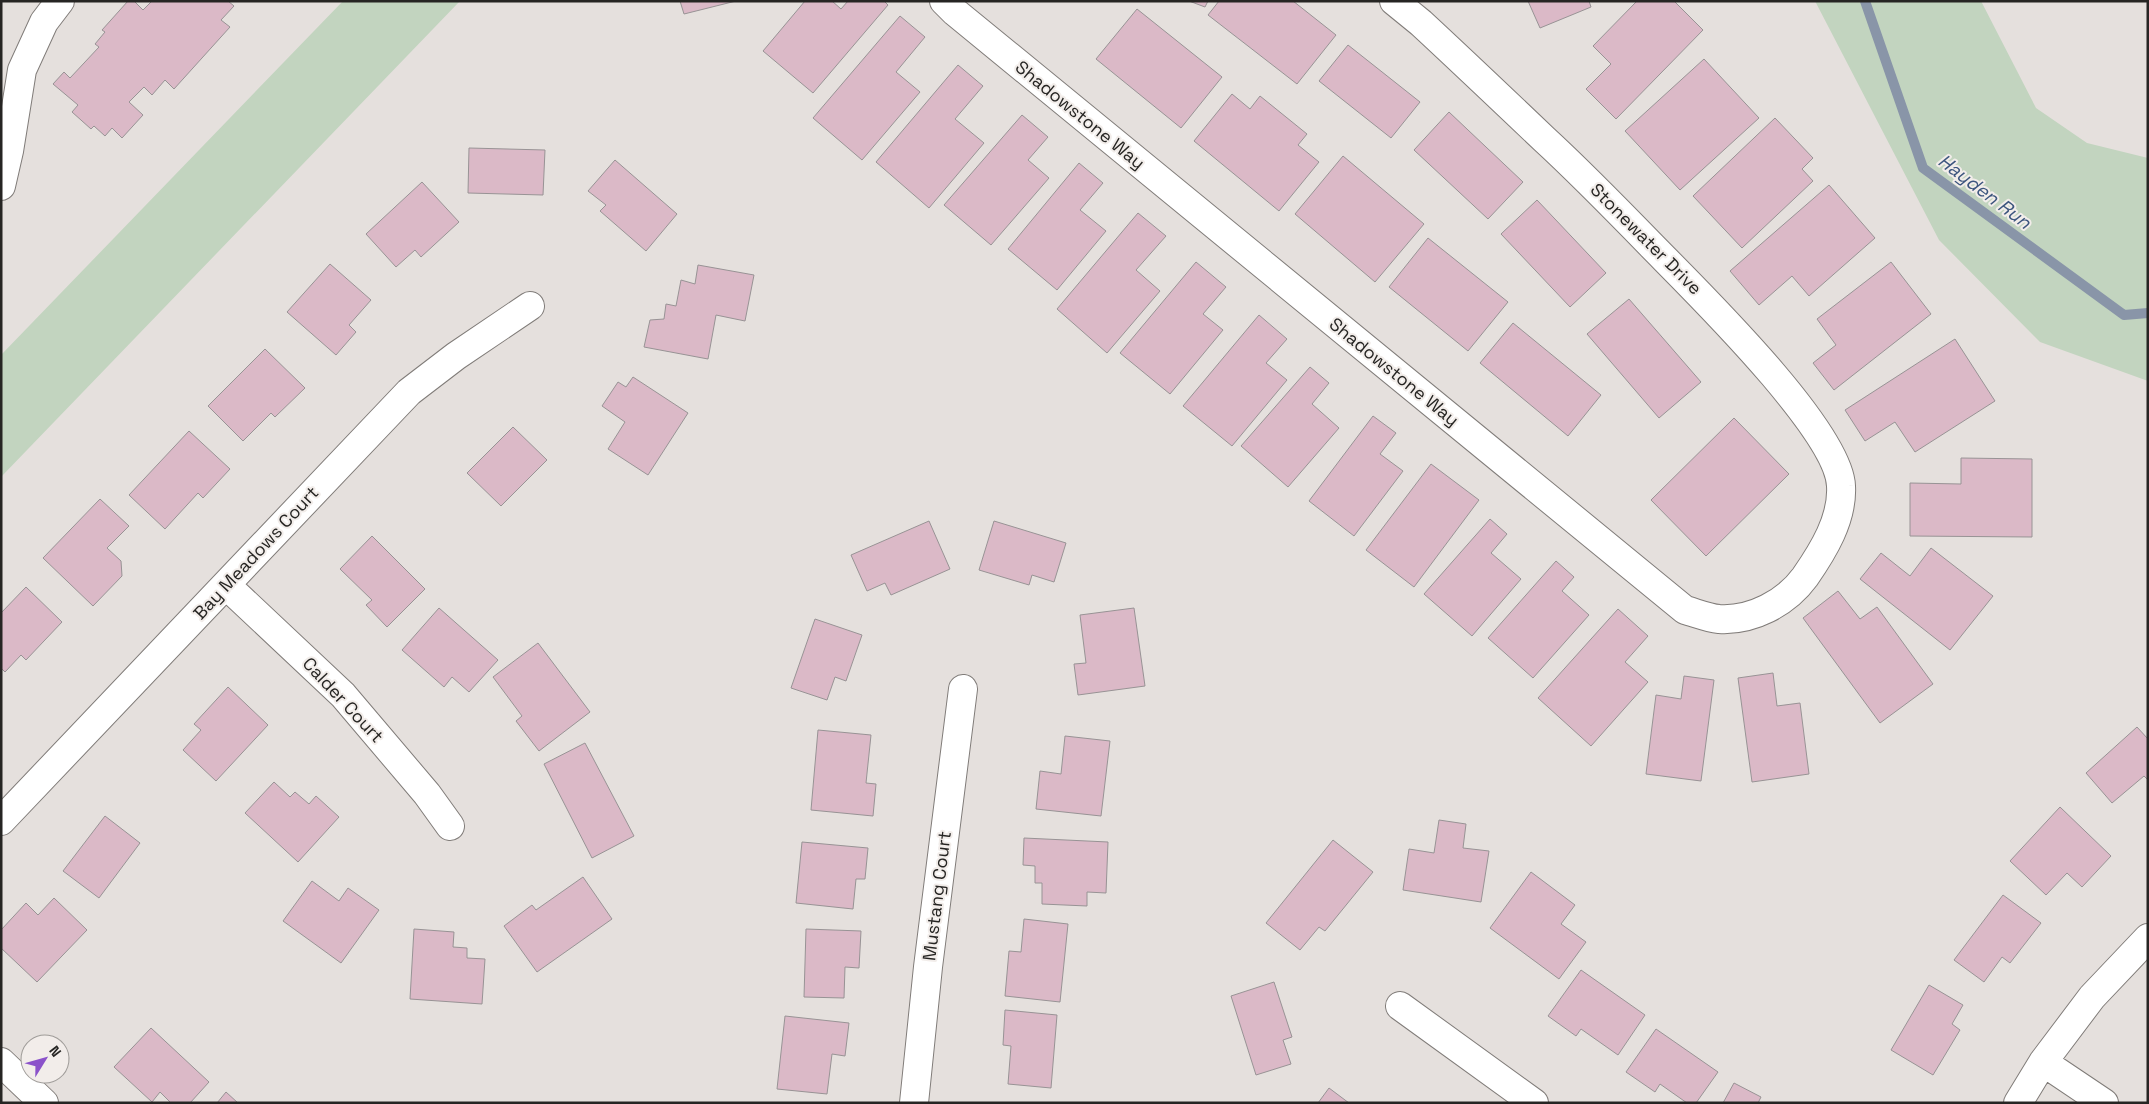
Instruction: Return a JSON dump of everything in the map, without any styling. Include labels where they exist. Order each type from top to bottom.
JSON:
[{"type":"street","name":"Shadowstone Way","points":[[944,1],[1685,610],[1719,619],[1742,616],[1772,607],[1797,588],[1816,561],[1839,514]]},
{"type":"street","name":"Stonewater Drive","points":[[1394,1],[1421,22],[1576,168],[1726,320],[1804,413],[1832,458],[1841,484],[1839,514]]},
{"type":"street","points":[[1,186],[9,151],[22,70],[45,8]]},
{"type":"street","name":"Bay Meadows Court","points":[[1,821],[409,392],[456,356],[530,306]]},
{"type":"street","name":"Calder Court","points":[[226,585],[343,695],[427,794],[450,826]]},
{"type":"street","name":"Mustang Court","points":[[914,1103],[928,967],[963,689]]},
{"type":"street","points":[[2018,1103],[2043,1062],[2092,997],[2148,938]]},
{"type":"street","points":[[1400,1006],[1534,1103]]},
{"type":"street","points":[[1,1062],[44,1103]]},
{"type":"street","points":[[2043,1062],[2104,1103]]},
{"type":"green space","points":[[343,1],[460,1],[1,477],[1,355]]},
{"type":"green space","points":[[1815,1],[1981,1],[2036,108],[2087,143],[2148,158],[2148,381],[2040,342],[1939,240]]},
{"type":"building","points":[[128,1],[134,1],[143,10],[152,1],[228,1],[234,6],[221,20],[230,27],[174,89],[165,80],[152,95],[144,87],[129,102],[143,115],[122,138],[112,128],[105,136],[94,126],[91,129],[72,112],[78,105],[53,84],[64,72],[70,78],[99,47],[95,44],[105,32],[102,30]]},
{"type":"building","points":[[680,1],[736,1],[684,14]]},
{"type":"building","points":[[805,1],[832,1],[841,9],[848,1],[884,1],[888,5],[813,93],[763,51]]},
{"type":"building","points":[[1189,1],[1208,1],[1205,7]]},
{"type":"building","points":[[1219,1],[1293,1],[1336,35],[1297,84],[1208,15]]},
{"type":"building","points":[[1528,1],[1589,1],[1591,7],[1540,28]]},
{"type":"building","points":[[1637,1],[1674,1],[1703,30],[1616,119],[1586,89],[1611,64],[1593,46]]},
{"type":"building","points":[[1137,9],[1222,77],[1181,128],[1096,59]]},
{"type":"building","points":[[900,16],[925,37],[896,72],[920,92],[862,160],[813,118]]},
{"type":"building","points":[[1348,45],[1420,102],[1391,138],[1319,81]]},
{"type":"building","points":[[1704,59],[1759,118],[1680,190],[1625,131]]},
{"type":"building","points":[[958,65],[983,86],[955,119],[984,143],[929,208],[876,162]]},
{"type":"building","points":[[1232,94],[1250,109],[1260,96],[1307,134],[1298,145],[1319,162],[1279,211],[1194,141]]},
{"type":"building","points":[[1449,112],[1523,182],[1488,219],[1414,150]]},
{"type":"building","points":[[1022,115],[1048,137],[1028,160],[1049,178],[991,245],[944,205]]},
{"type":"building","points":[[1775,118],[1813,158],[1802,169],[1813,181],[1742,248],[1693,196]]},
{"type":"building","points":[[469,148],[545,150],[543,195],[468,193]]},
{"type":"building","points":[[1343,156],[1424,224],[1375,282],[1295,214]]},
{"type":"building","points":[[615,160],[677,214],[646,251],[600,211],[606,205],[588,191]]},
{"type":"building","points":[[1079,163],[1103,183],[1080,210],[1106,231],[1057,290],[1008,249]]},
{"type":"building","points":[[422,182],[459,222],[421,257],[415,250],[396,267],[366,234]]},
{"type":"building","points":[[1829,185],[1875,238],[1809,296],[1792,276],[1759,305],[1730,271]]},
{"type":"building","points":[[1537,200],[1606,273],[1570,307],[1501,234]]},
{"type":"building","points":[[1138,213],[1166,236],[1136,270],[1160,291],[1107,353],[1057,309]]},
{"type":"building","points":[[1428,238],[1508,302],[1468,351],[1389,287]]},
{"type":"building","points":[[1196,262],[1226,287],[1203,314],[1223,330],[1170,394],[1120,353]]},
{"type":"building","points":[[1891,262],[1931,314],[1834,390],[1813,363],[1836,345],[1817,319]]},
{"type":"building","points":[[330,264],[371,300],[349,325],[356,332],[336,355],[287,312]]},
{"type":"building","points":[[698,265],[754,275],[745,321],[716,315],[708,359],[644,347],[650,320],[664,319],[666,304],[676,306],[681,280],[695,284]]},
{"type":"building","points":[[1629,299],[1701,382],[1659,418],[1587,334]]},
{"type":"building","points":[[1259,315],[1287,339],[1266,363],[1287,380],[1232,446],[1183,406]]},
{"type":"building","points":[[1513,323],[1601,395],[1568,436],[1480,363]]},
{"type":"building","points":[[1955,339],[1995,401],[1915,452],[1895,422],[1865,441],[1845,410]]},
{"type":"building","points":[[265,349],[305,388],[275,417],[271,413],[243,441],[208,406]]},
{"type":"building","points":[[1310,367],[1329,383],[1312,404],[1339,428],[1288,487],[1241,446]]},
{"type":"building","points":[[633,377],[688,413],[648,475],[608,449],[625,422],[602,406],[618,382],[626,387]]},
{"type":"building","points":[[1373,416],[1396,433],[1380,454],[1403,471],[1354,536],[1309,501]]},
{"type":"building","points":[[1734,418],[1789,474],[1706,556],[1651,500]]},
{"type":"building","points":[[513,427],[547,460],[501,506],[467,473]]},
{"type":"building","points":[[189,431],[230,469],[203,498],[198,493],[165,529],[129,495]]},
{"type":"building","points":[[1961,458],[2032,459],[2032,537],[1910,536],[1910,483],[1961,484]]},
{"type":"building","points":[[1431,464],[1479,500],[1414,587],[1366,550]]},
{"type":"building","points":[[100,499],[129,526],[107,548],[121,561],[122,576],[93,606],[43,558]]},
{"type":"building","points":[[1490,519],[1507,534],[1491,553],[1521,579],[1472,636],[1424,594]]},
{"type":"building","points":[[929,521],[950,569],[891,595],[885,583],[867,591],[851,555]]},
{"type":"building","points":[[994,521],[1066,543],[1054,582],[1032,575],[1029,585],[979,570]]},
{"type":"building","points":[[372,536],[425,589],[387,627],[366,605],[372,600],[340,569]]},
{"type":"building","points":[[1931,548],[1993,596],[1950,650],[1860,579],[1881,553],[1910,576]]},
{"type":"building","points":[[1556,561],[1574,577],[1562,591],[1589,615],[1533,678],[1488,638]]},
{"type":"building","points":[[26,587],[62,622],[26,660],[21,655],[5,672],[1,668],[1,613]]},
{"type":"building","points":[[1838,591],[1860,619],[1877,607],[1933,684],[1880,723],[1803,618]]},
{"type":"building","points":[[439,608],[498,660],[469,692],[452,677],[444,687],[402,650]]},
{"type":"building","points":[[1134,608],[1145,686],[1078,695],[1074,664],[1086,663],[1080,615]]},
{"type":"building","points":[[1618,609],[1648,636],[1625,662],[1648,682],[1591,746],[1538,698]]},
{"type":"building","points":[[815,619],[862,635],[846,681],[835,677],[827,700],[791,688]]},
{"type":"building","points":[[538,643],[590,712],[539,751],[516,721],[522,716],[493,677]]},
{"type":"building","points":[[1773,673],[1777,706],[1800,703],[1809,774],[1752,782],[1738,678]]},
{"type":"building","points":[[1684,676],[1714,680],[1701,781],[1646,774],[1656,695],[1681,699]]},
{"type":"building","points":[[228,687],[268,725],[216,781],[183,750],[201,730],[194,724]]},
{"type":"building","points":[[2137,727],[2148,739],[2148,780],[2144,776],[2112,803],[2086,773]]},
{"type":"building","points":[[818,730],[871,735],[866,783],[876,784],[873,816],[811,810]]},
{"type":"building","points":[[1065,736],[1110,741],[1101,816],[1036,809],[1040,771],[1061,774]]},
{"type":"building","points":[[585,743],[634,836],[592,858],[544,764]]},
{"type":"building","points":[[274,782],[290,797],[295,792],[309,804],[316,796],[339,817],[298,862],[245,813]]},
{"type":"building","points":[[2060,807],[2111,856],[2082,887],[2067,873],[2046,895],[2010,861]]},
{"type":"building","points":[[105,816],[140,843],[99,898],[63,871]]},
{"type":"building","points":[[1439,820],[1466,824],[1463,848],[1489,851],[1481,902],[1403,890],[1409,849],[1434,853]]},
{"type":"building","points":[[1024,838],[1108,842],[1106,893],[1087,892],[1087,906],[1042,904],[1042,883],[1035,883],[1035,866],[1023,865]]},
{"type":"building","points":[[1333,840],[1373,872],[1325,931],[1319,927],[1300,950],[1266,923]]},
{"type":"building","points":[[802,842],[868,848],[865,879],[856,879],[853,909],[796,903]]},
{"type":"building","points":[[1531,872],[1575,905],[1561,924],[1586,942],[1559,979],[1490,928]]},
{"type":"building","points":[[583,877],[612,919],[537,972],[504,926],[532,905],[536,910]]},
{"type":"building","points":[[312,881],[339,901],[348,888],[379,910],[341,963],[283,921]]},
{"type":"building","points":[[2003,895],[2041,923],[2010,963],[2002,957],[1984,982],[1954,960]]},
{"type":"building","points":[[54,898],[87,930],[37,982],[1,948],[1,930],[26,903],[38,915]]},
{"type":"building","points":[[1024,919],[1068,924],[1060,1002],[1005,996],[1009,951],[1021,952]]},
{"type":"building","points":[[414,929],[454,932],[453,947],[467,948],[467,958],[485,959],[482,1004],[410,999]]},
{"type":"building","points":[[806,929],[861,931],[859,968],[845,967],[844,998],[804,997]]},
{"type":"building","points":[[1581,970],[1645,1015],[1618,1055],[1581,1029],[1576,1036],[1548,1016]]},
{"type":"building","points":[[1274,982],[1292,1037],[1283,1040],[1291,1064],[1256,1075],[1231,996]]},
{"type":"building","points":[[1929,985],[1963,1005],[1952,1024],[1960,1030],[1933,1075],[1891,1050]]},
{"type":"building","points":[[1005,1010],[1057,1015],[1051,1088],[1008,1084],[1011,1046],[1003,1045]]},
{"type":"building","points":[[785,1016],[849,1023],[845,1056],[832,1054],[827,1094],[777,1089]]},
{"type":"building","points":[[151,1028],[209,1082],[190,1103],[171,1103],[160,1092],[152,1102],[114,1067]]},
{"type":"building","points":[[1656,1029],[1718,1072],[1696,1103],[1687,1103],[1660,1084],[1655,1092],[1626,1072]]},
{"type":"building","points":[[1734,1083],[1761,1097],[1758,1103],[1723,1103]]},
{"type":"building","points":[[1329,1088],[1349,1103],[1318,1103]]},
{"type":"building","points":[[226,1092],[238,1103],[217,1103]]},
{"type":"waterway","name":"Hayden Run","points":[[1865,1],[1923,168],[2124,315],[2148,313]]}]
